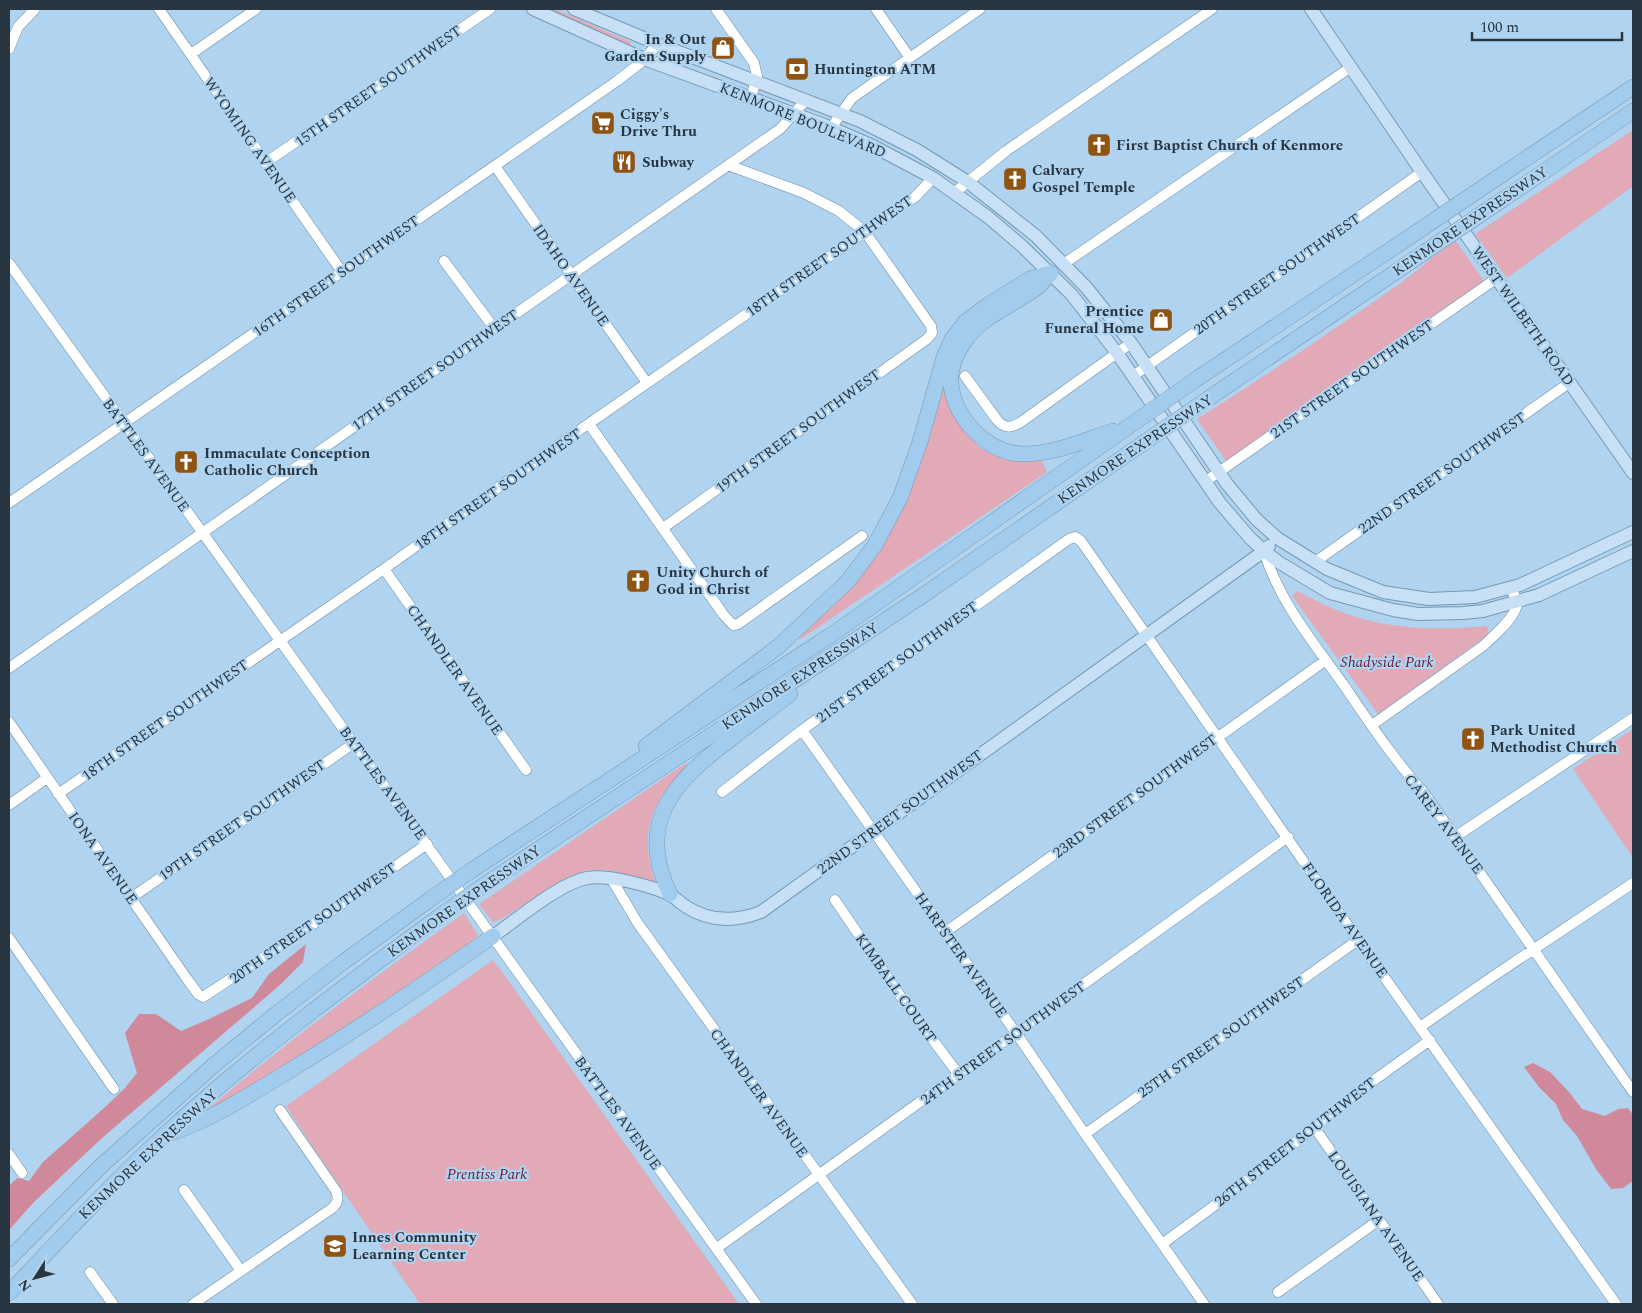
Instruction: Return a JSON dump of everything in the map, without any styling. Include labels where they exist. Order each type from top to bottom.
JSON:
[{"type":"highway","name":"KENMORE EXPRESSWAY","points":[[9,1259],[100,1166],[207,1071],[327,974],[432,898],[831,635],[1195,380],[1633,87]]},
{"type":"highway","name":"KENMORE EXPRESSWAY","points":[[9,1293],[104,1193],[163,1136],[283,1033],[444,913],[922,596],[1209,398],[1633,111]]},
{"type":"highway","points":[[1051,273],[1036,288],[987,320],[968,337],[958,352],[951,369],[952,387],[961,414],[968,425],[985,441],[1013,452],[1033,454],[1052,450],[1128,426]]},
{"type":"highway","points":[[562,812],[682,718],[779,646],[848,581],[876,545],[900,498],[920,442],[944,357],[952,339],[965,322],[988,305],[1030,279],[1051,273]]},
{"type":"highway","points":[[670,894],[658,860],[656,844],[658,827],[662,812],[670,796],[685,778],[701,762],[922,596]]},
{"type":"highway","points":[[163,1136],[196,1125],[266,1085],[370,1019],[493,936]]},
{"type":"main road","name":"KENMORE BOULEVARD","points":[[533,9],[644,59],[794,114],[874,146],[933,178],[988,217],[1072,294],[1117,353],[1231,516],[1264,551],[1280,563],[1330,593],[1393,610],[1418,614],[1463,614],[1517,602],[1554,588],[1633,551]]},
{"type":"main road","name":"KENMORE BOULEVARD","points":[[574,9],[658,44],[860,121],[917,150],[968,182],[1030,231],[1065,263],[1091,292],[1131,343],[1219,472],[1256,519],[1277,538],[1327,569],[1383,592],[1429,599],[1475,597],[1510,588],[1633,532]]},
{"type":"main road","name":"WEST WILBETH ROAD","points":[[1311,9],[1422,172],[1633,473]]},
{"type":"main road","points":[[1051,273],[1065,263]]},
{"type":"main road","name":"22ND STREET SOUTHWEST","points":[[493,936],[554,893],[575,882],[588,878],[610,878],[648,887],[670,894],[685,906],[721,920],[747,917],[762,912],[1264,551],[1277,538]]},
{"type":"street","points":[[9,49],[18,27],[35,9]]},
{"type":"street","name":"WYOMING AVENUE","points":[[159,9],[342,272]]},
{"type":"street","points":[[191,54],[256,9]]},
{"type":"street","name":"15TH STREET SOUTHWEST","points":[[266,163],[490,9]]},
{"type":"street","points":[[716,9],[754,63],[758,76],[751,98]]},
{"type":"street","points":[[876,9],[910,58]]},
{"type":"street","points":[[831,128],[852,98],[980,9]]},
{"type":"street","points":[[954,193],[1006,152],[1212,9]]},
{"type":"street","name":"16TH STREET SOUTHWEST","points":[[10,499],[124,424],[617,81],[644,59],[658,44]]},
{"type":"street","points":[[1065,263],[1351,67]]},
{"type":"street","name":"17TH STREET SOUTHWEST","points":[[9,668],[780,128],[806,100]]},
{"type":"street","points":[[728,165],[804,193],[838,211],[865,232]]},
{"type":"street","name":"IDAHO AVENUE","points":[[495,166],[647,383]]},
{"type":"street","name":"20TH STREET SOUTHWEST","points":[[1133,376],[1422,172]]},
{"type":"street","name":"18TH STREET SOUTHWEST","points":[[58,794],[384,569],[588,424],[915,197],[933,178]]},
{"type":"street","name":"19TH STREET SOUTHWEST","points":[[663,528],[927,339],[932,333],[930,326],[865,232]]},
{"type":"street","points":[[444,261],[494,328]]},
{"type":"street","name":"BATTLES AVENUE","points":[[9,263],[756,1304]]},
{"type":"street","name":"21ST STREET SOUTHWEST","points":[[1206,481],[1497,278]]},
{"type":"street","points":[[965,376],[997,420],[1002,426],[1008,428],[1021,422],[1131,343]]},
{"type":"street","name":"22ND STREET SOUTHWEST","points":[[1315,562],[1569,383]]},
{"type":"street","points":[[588,424],[723,614],[733,625],[738,624],[862,536]]},
{"type":"street","name":"21ST STREET SOUTHWEST","points":[[722,792],[802,730],[1069,539],[1075,537]]},
{"type":"street","name":"FLORIDA AVENUE","points":[[1075,537],[1081,541],[1358,940],[1616,1304]]},
{"type":"street","name":"CAREY AVENUE","points":[[1264,551],[1268,567],[1284,599],[1405,772],[1425,794],[1633,1092]]},
{"type":"street","name":"CHANDLER AVENUE","points":[[384,569],[526,770]]},
{"type":"street","points":[[1372,725],[1483,646],[1506,622],[1515,609],[1517,602],[1510,588]]},
{"type":"street","name":"23RD STREET SOUTHWEST","points":[[944,932],[1326,660]]},
{"type":"street","points":[[1455,837],[1633,718]]},
{"type":"street","name":"IONA AVENUE","points":[[9,722],[198,994]]},
{"type":"street","name":"HARPSTER AVENUE","points":[[802,730],[1204,1304]]},
{"type":"street","name":"19TH STREET SOUTHWEST","points":[[130,898],[354,743]]},
{"type":"street","points":[[9,804],[47,778]]},
{"type":"street","name":"24TH STREET SOUTHWEST","points":[[717,1248],[1288,837]]},
{"type":"street","name":"20TH STREET SOUTHWEST","points":[[198,994],[203,998],[220,988],[427,844]]},
{"type":"street","name":"CHANDLER AVENUE","points":[[610,878],[637,922],[912,1304]]},
{"type":"street","points":[[1420,1027],[1633,883]]},
{"type":"street","name":"KIMBALL COURT","points":[[835,900],[901,997],[959,1075]]},
{"type":"street","points":[[9,938],[114,1089]]},
{"type":"street","name":"25TH STREET SOUTHWEST","points":[[1084,1134],[1358,940]]},
{"type":"street","name":"26TH STREET SOUTHWEST","points":[[1162,1244],[1233,1192],[1366,1086],[1430,1040]]},
{"type":"street","points":[[193,1304],[333,1208],[338,1202],[336,1191],[280,1110]]},
{"type":"street","name":"LOUISIANA AVENUE","points":[[1314,1127],[1438,1304]]},
{"type":"street","points":[[9,1154],[22,1173]]},
{"type":"street","points":[[184,1190],[241,1271]]},
{"type":"street","points":[[1278,1292],[1379,1220]]},
{"type":"street","points":[[90,1272],[113,1304]]},
{"type":"green space","points":[[548,9],[555,9],[631,42],[630,46]]},
{"type":"green space","points":[[1633,130],[1633,186],[1507,278],[1475,234]]},
{"type":"green space","points":[[1456,241],[1484,281],[1226,461],[1197,419],[1373,302]]},
{"type":"green space","points":[[945,372],[962,428],[980,448],[1007,460],[1041,458],[1047,472],[801,639],[798,636],[832,607],[871,564],[901,509]]},
{"type":"green space","name":"Shadyside Park","points":[[1297,591],[1338,611],[1370,621],[1420,628],[1487,626],[1489,634],[1378,714],[1292,596]]},
{"type":"green space","points":[[1633,729],[1633,858],[1573,769]]},
{"type":"green space","points":[[686,763],[688,768],[666,790],[653,813],[650,824],[648,836],[649,860],[657,885],[616,872],[590,870],[581,872],[558,883],[502,919],[493,922],[479,904]]},
{"type":"green space","points":[[464,913],[478,935],[470,944],[421,976],[339,1035],[202,1114],[298,1036]]},
{"type":"green space","name":"Prentiss Park","points":[[493,960],[739,1304],[420,1304],[286,1106]]},
{"type":"shaded area","points":[[306,944],[303,962],[280,985],[102,1138],[34,1202],[9,1230],[9,1186],[17,1178],[29,1181],[43,1162],[103,1109],[125,1088],[137,1073],[125,1033],[139,1014],[156,1014],[181,1031],[252,998],[269,974]]},
{"type":"shaded area","points":[[1533,1063],[1550,1072],[1582,1109],[1605,1116],[1618,1109],[1628,1108],[1633,1115],[1633,1181],[1623,1188],[1611,1189],[1596,1169],[1577,1136],[1563,1120],[1556,1104],[1539,1087],[1524,1067]]},
{"type":"place","name":"In & Out Garden Supply","points":[[723,48]]},
{"type":"place","name":"Huntington ATM","points":[[797,69]]},
{"type":"place","name":"Ciggy's Drive Thru","points":[[603,123]]},
{"type":"place","name":"First Baptist Church of Kenmore","points":[[1099,145]]},
{"type":"place","name":"Subway","points":[[624,162]]},
{"type":"place","name":"Calvary Gospel Temple","points":[[1015,179]]},
{"type":"place","name":"Prentice Funeral Home","points":[[1161,320]]},
{"type":"place","name":"Immaculate Conception Catholic Church","points":[[186,462]]},
{"type":"place","name":"Unity Church of God in Christ","points":[[638,581]]},
{"type":"place","name":"Park United Methodist Church","points":[[1473,739]]},
{"type":"place","name":"Innes Community Learning Center","points":[[335,1246]]}]
